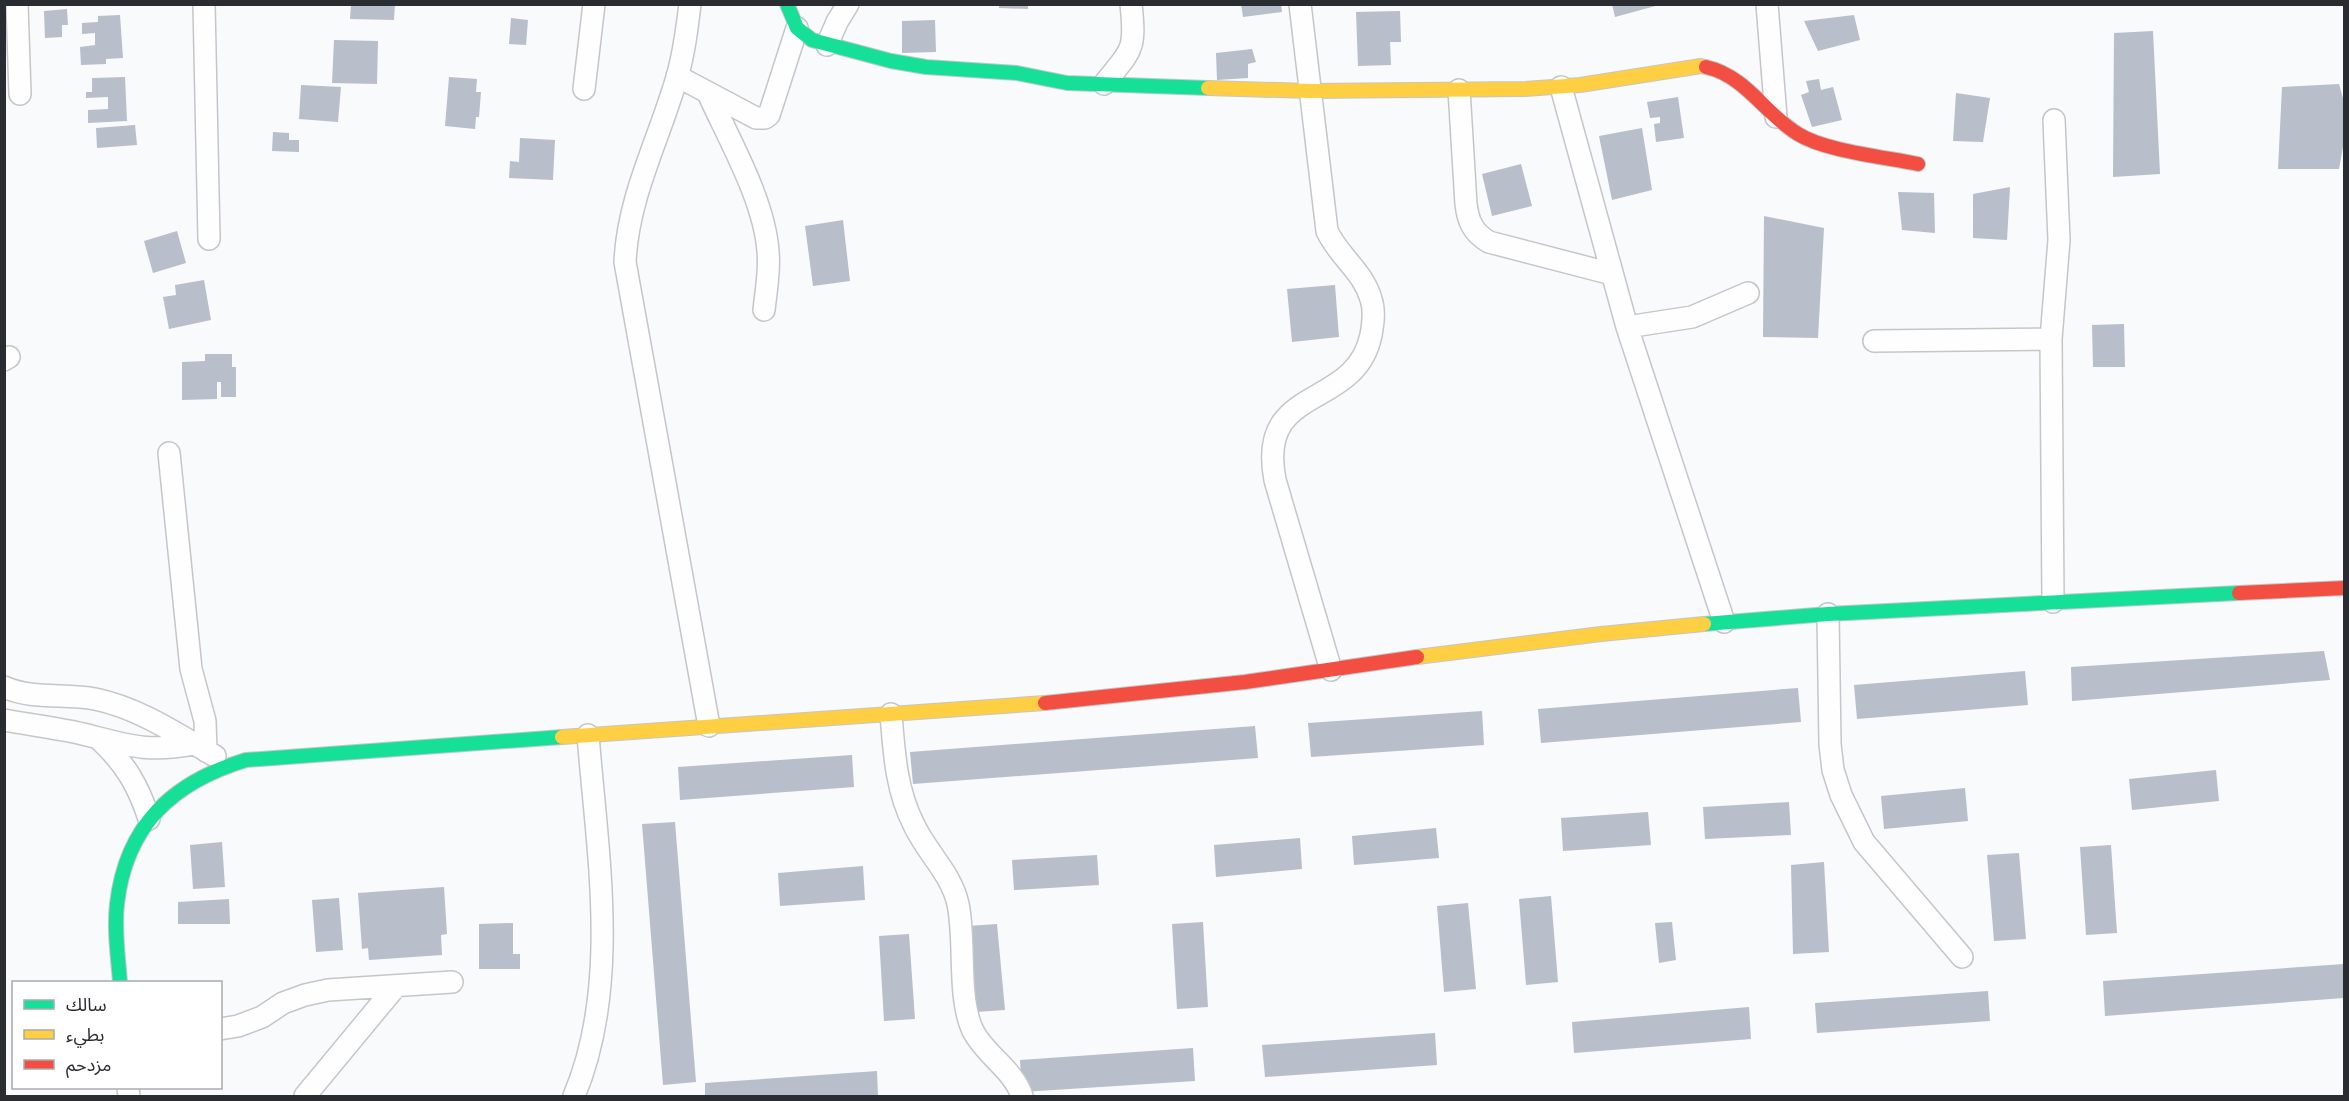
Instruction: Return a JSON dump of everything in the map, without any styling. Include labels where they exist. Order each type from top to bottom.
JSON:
[{"type":"street","points":[[17,4],[20,94]]},
{"type":"street","points":[[204,4],[209,239]]},
{"type":"street","points":[[584,89],[594,4]]},
{"type":"street","points":[[690,4],[677,76],[632,206],[626,234],[625,262],[709,726]]},
{"type":"street","points":[[787,4],[797,28],[812,40],[827,45],[926,67],[1008,72],[1067,83],[1310,91],[1460,90],[1561,87],[1701,66],[1713,68],[1732,77],[1776,117],[1800,136],[1814,143],[1918,164]]},
{"type":"street","points":[[827,45],[848,4]]},
{"type":"street","points":[[1104,84],[1127,56],[1133,44],[1131,4]]},
{"type":"street","points":[[1300,4],[1327,231],[1333,245],[1355,267],[1366,283],[1372,303],[1374,323],[1365,352],[1348,377],[1332,389],[1295,408],[1282,422],[1274,440],[1271,460],[1331,670]]},
{"type":"street","points":[[1767,4],[1776,117]]},
{"type":"street","points":[[677,76],[756,118],[765,118],[770,111],[797,28]]},
{"type":"street","points":[[1561,87],[1627,327],[1724,622]]},
{"type":"street","points":[[1460,90],[1466,204],[1469,222],[1474,231],[1489,242],[1612,274]]},
{"type":"street","points":[[708,93],[761,214],[769,269],[764,310]]},
{"type":"street","points":[[2053,602],[2051,339],[2059,240],[2054,120]]},
{"type":"street","points":[[1627,327],[1692,317],[1748,293]]},
{"type":"street","points":[[1874,341],[2051,339]]},
{"type":"street","points":[[169,453],[191,669],[205,721],[200,748]]},
{"type":"street","points":[[120,981],[116,926],[120,881],[136,838],[165,801],[184,785],[229,764],[265,758],[1050,703],[1159,693],[1458,651],[1724,622],[1828,614],[2344,588]]},
{"type":"street","points":[[1828,614],[1830,744],[1833,770],[1841,795],[1864,842],[1962,957]]},
{"type":"street","points":[[4,687],[26,694],[75,696],[115,704],[154,720],[229,764]]},
{"type":"street","points":[[891,714],[895,764],[905,807],[925,845],[947,876],[959,906],[969,1021],[981,1042],[1017,1083],[1022,1096]]},
{"type":"street","points":[[4,720],[69,731],[147,749],[200,748]]},
{"type":"street","points":[[574,1096],[592,1036],[601,980],[603,924],[588,735]]},
{"type":"street","points":[[99,739],[113,752],[135,783],[149,819]]},
{"type":"street","points":[[222,1029],[238,1026],[262,1017],[283,1003],[328,990],[452,982]]},
{"type":"street","points":[[305,1096],[396,986]]},
{"type":"building","points":[[351,4],[395,4],[394,20],[350,19]]},
{"type":"building","points":[[999,4],[1028,4],[1028,9],[999,8]]},
{"type":"building","points":[[1241,4],[1281,4],[1282,12],[1243,17]]},
{"type":"building","points":[[1612,4],[1659,4],[1659,5],[1615,17]]},
{"type":"building","points":[[67,9],[68,25],[62,25],[62,37],[45,38],[44,11]]},
{"type":"building","points":[[1400,11],[1401,42],[1390,42],[1391,65],[1358,66],[1356,12]]},
{"type":"building","points":[[120,15],[123,58],[106,59],[106,64],[81,65],[80,47],[95,45],[95,33],[82,34],[82,23],[98,22],[98,16]]},
{"type":"building","points":[[1854,15],[1860,40],[1818,51],[1804,21]]},
{"type":"building","points":[[511,18],[528,20],[526,45],[509,44]]},
{"type":"building","points":[[935,20],[936,52],[902,53],[902,21]]},
{"type":"building","points":[[2153,31],[2160,174],[2113,177],[2114,33]]},
{"type":"building","points":[[334,40],[378,41],[377,84],[332,83]]},
{"type":"building","points":[[1252,49],[1256,62],[1248,64],[1248,78],[1217,80],[1216,53]]},
{"type":"building","points":[[125,77],[127,121],[88,123],[88,110],[108,109],[108,97],[86,98],[86,92],[92,92],[92,78]]},
{"type":"building","points":[[449,77],[477,79],[476,92],[481,92],[479,117],[476,117],[475,129],[445,126]]},
{"type":"building","points":[[1819,79],[1821,90],[1833,87],[1842,120],[1812,127],[1801,95],[1809,92],[1806,81]]},
{"type":"building","points":[[2339,84],[2344,102],[2344,141],[2339,169],[2278,169],[2282,87]]},
{"type":"building","points":[[301,85],[341,87],[338,122],[299,119]]},
{"type":"building","points":[[1956,93],[1990,98],[1983,142],[1953,141]]},
{"type":"building","points":[[1678,97],[1684,138],[1656,142],[1654,124],[1660,123],[1660,117],[1650,118],[1647,102]]},
{"type":"building","points":[[135,125],[137,145],[97,148],[96,128]]},
{"type":"building","points":[[1642,128],[1652,190],[1612,200],[1599,136]]},
{"type":"building","points":[[273,132],[289,133],[289,140],[299,140],[299,152],[272,151]]},
{"type":"building","points":[[520,138],[555,140],[553,180],[509,178],[510,161],[519,162]]},
{"type":"building","points":[[1521,164],[1532,206],[1492,216],[1482,174]]},
{"type":"building","points":[[2010,187],[2007,240],[1973,238],[1973,194]]},
{"type":"building","points":[[1898,192],[1934,193],[1935,233],[1902,230]]},
{"type":"building","points":[[1764,216],[1824,228],[1818,338],[1763,337]]},
{"type":"building","points":[[843,220],[850,281],[813,286],[805,226]]},
{"type":"building","points":[[177,231],[186,263],[153,273],[144,241]]},
{"type":"building","points":[[204,280],[211,320],[169,329],[163,297],[176,295],[175,285]]},
{"type":"building","points":[[1335,285],[1339,337],[1292,342],[1287,289]]},
{"type":"building","points":[[2124,324],[2125,367],[2093,367],[2092,325]]},
{"type":"building","points":[[205,354],[232,354],[232,367],[236,367],[236,397],[221,397],[221,382],[217,382],[217,399],[182,400],[182,362],[205,361]]},
{"type":"building","points":[[2324,651],[2330,680],[2072,701],[2071,667]]},
{"type":"building","points":[[2025,671],[2028,705],[1857,719],[1854,685]]},
{"type":"building","points":[[1798,688],[1801,722],[1541,743],[1538,709]]},
{"type":"building","points":[[1482,711],[1484,745],[1311,757],[1308,723]]},
{"type":"building","points":[[1255,726],[1258,758],[913,784],[910,752]]},
{"type":"building","points":[[852,755],[854,787],[680,800],[678,767]]},
{"type":"building","points":[[2216,770],[2219,801],[2132,810],[2129,779]]},
{"type":"building","points":[[1965,788],[1968,821],[1884,829],[1881,796]]},
{"type":"building","points":[[1789,802],[1791,835],[1705,839],[1703,807]]},
{"type":"building","points":[[1648,812],[1651,845],[1563,851],[1561,818]]},
{"type":"building","points":[[675,822],[696,1082],[663,1085],[642,824]]},
{"type":"building","points":[[1436,828],[1439,858],[1354,865],[1352,836]]},
{"type":"building","points":[[1300,838],[1302,869],[1216,877],[1214,845]]},
{"type":"building","points":[[222,842],[225,887],[193,889],[190,845]]},
{"type":"building","points":[[2111,845],[2117,933],[2086,935],[2080,847]]},
{"type":"building","points":[[2019,853],[2026,939],[1994,941],[1987,855]]},
{"type":"building","points":[[1097,855],[1099,885],[1014,890],[1012,860]]},
{"type":"building","points":[[1824,862],[1829,952],[1793,954],[1791,865]]},
{"type":"building","points":[[863,866],[865,900],[780,906],[778,873]]},
{"type":"building","points":[[444,887],[447,934],[441,935],[442,955],[369,960],[368,948],[362,949],[358,893]]},
{"type":"building","points":[[1551,896],[1558,982],[1526,985],[1519,899]]},
{"type":"building","points":[[339,898],[343,950],[316,952],[312,900]]},
{"type":"building","points":[[229,899],[230,924],[178,924],[178,902]]},
{"type":"building","points":[[1468,903],[1476,989],[1444,992],[1437,906]]},
{"type":"building","points":[[1203,922],[1208,1007],[1177,1009],[1172,924]]},
{"type":"building","points":[[1672,922],[1676,960],[1659,963],[1655,923]]},
{"type":"building","points":[[513,923],[513,954],[520,954],[520,969],[479,969],[479,924]]},
{"type":"building","points":[[997,924],[1005,1010],[976,1012],[968,926]]},
{"type":"building","points":[[909,934],[915,1019],[884,1021],[879,936]]},
{"type":"building","points":[[2344,964],[2344,998],[2105,1016],[2103,981]]},
{"type":"building","points":[[1988,991],[1990,1021],[1817,1033],[1815,1003]]},
{"type":"building","points":[[1749,1007],[1751,1039],[1574,1053],[1572,1022]]},
{"type":"building","points":[[1435,1033],[1437,1065],[1265,1077],[1262,1045]]},
{"type":"building","points":[[1193,1048],[1195,1081],[1022,1092],[1020,1060]]},
{"type":"building","points":[[877,1071],[878,1096],[705,1096],[705,1083]]},
{"type":"traffic: fast","points":[[787,4],[797,28],[812,40],[891,61],[926,67],[1017,73],[1067,83],[1208,88]]},
{"type":"traffic: fast","points":[[1704,624],[1828,614],[2239,593]]},
{"type":"traffic: fast","points":[[120,981],[116,914],[122,876],[131,851],[143,830],[158,811],[175,794],[196,781],[246,760],[562,737]]},
{"type":"traffic: slow","points":[[1208,88],[1310,91],[1525,89],[1580,85],[1706,67]]},
{"type":"traffic: slow","points":[[1417,657],[1601,634],[1704,624]]},
{"type":"traffic: slow","points":[[562,737],[1045,703]]},
{"type":"traffic: jam","points":[[1706,67],[1733,78],[1786,126],[1810,140],[1855,153],[1918,164]]},
{"type":"traffic: jam","points":[[2239,593],[2344,588]]},
{"type":"traffic: jam","points":[[1045,703],[1245,682],[1417,657]]}]
